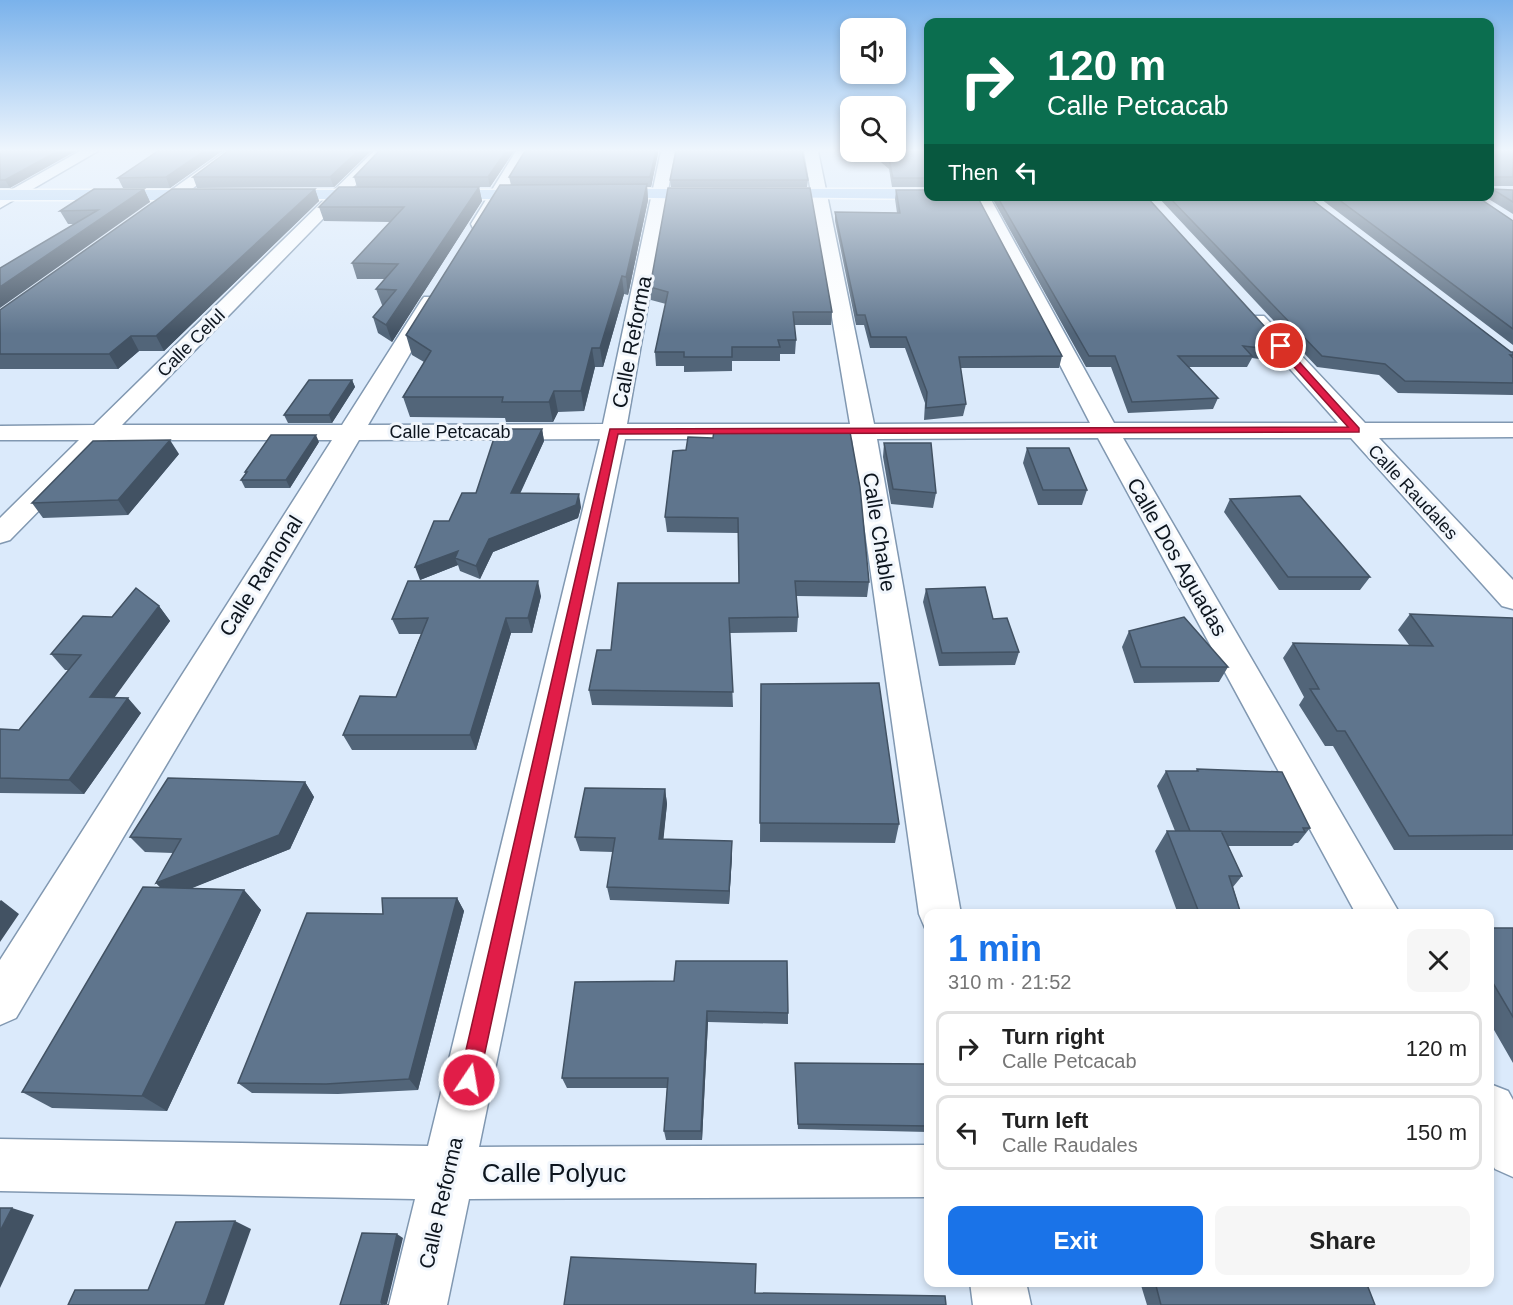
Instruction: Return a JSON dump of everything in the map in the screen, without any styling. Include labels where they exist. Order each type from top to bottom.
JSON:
[{"type":"street","points":[[135,223],[150,212]]},
{"type":"street","name":"Calle Celul","points":[[0,534],[322,212]]},
{"type":"street","points":[[466,244],[486,212]]},
{"type":"street","name":"Calle Reforma","points":[[418,1305],[614,431],[657,212]]},
{"type":"street","name":"Calle Chable","points":[[823,212],[863,431],[939,909]]},
{"type":"street","name":"Calle Dos Aguadas","points":[[989,212],[1106,431],[1376,909]]},
{"type":"street","name":"Calle Ramonal","points":[[0,1002],[448,274]]},
{"type":"street","name":"Calle Raudales","points":[[1239,300],[1513,600]]},
{"type":"street","name":"Calle Petcacab","points":[[0,433],[1513,430]]},
{"type":"street","points":[[1494,1116],[1513,1151]]},
{"type":"street","points":[[1494,1163],[1513,1162]]},
{"type":"street","name":"Calle Polyuc","points":[[0,1166],[448,1173],[924,1171]]},
{"type":"street","points":[[999,1287],[1002,1305]]},
{"type":"building","points":[[95,212],[110,212],[0,287],[0,268]]},
{"type":"building","points":[[139,212],[290,212],[156,336],[131,336],[109,354],[0,354],[0,310]]},
{"type":"building","points":[[399,212],[462,212],[386,325],[373,317],[396,290],[376,289],[398,264],[352,263]]},
{"type":"building","points":[[483,212],[641,212],[626,277],[622,276],[600,348],[592,348],[581,391],[554,391],[549,402],[502,402],[503,397],[403,397],[431,351],[406,335]]},
{"type":"building","points":[[664,212],[814,212],[832,312],[793,312],[796,340],[778,340],[780,347],[732,347],[732,357],[684,357],[684,352],[655,352],[668,292],[650,287]]},
{"type":"building","points":[[835,212],[985,212],[1062,356],[959,357],[966,404],[926,408],[927,392],[906,337],[871,337],[865,315],[857,315]]},
{"type":"building","points":[[1006,212],[1160,212],[1287,351],[1243,346],[1252,356],[1178,356],[1218,398],[1132,402],[1115,356],[1089,356]]},
{"type":"building","points":[[1183,212],[1328,212],[1513,352],[1513,355],[1510,355],[1513,358],[1513,383],[1405,381],[1385,364],[1322,356]]},
{"type":"building","points":[[1355,212],[1500,212],[1513,221],[1513,329]]},
{"type":"building","points":[[309,380],[352,380],[329,415],[284,415]]},
{"type":"building","points":[[497,429],[542,429],[511,493],[579,494],[576,505],[489,539],[476,566],[455,558],[458,551],[415,567],[434,521],[449,521],[462,493],[476,493]]},
{"type":"building","points":[[714,430],[850,432],[860,487],[869,582],[795,581],[798,617],[729,618],[733,692],[589,690],[597,650],[611,650],[618,583],[739,583],[738,518],[665,517],[673,451],[686,450],[688,437],[713,438]]},
{"type":"building","points":[[271,435],[316,435],[286,480],[241,480],[247,472],[245,472]]},
{"type":"building","points":[[170,440],[118,500],[32,503],[93,441]]},
{"type":"building","points":[[884,443],[931,443],[936,493],[893,489]]},
{"type":"building","points":[[1027,448],[1069,448],[1087,490],[1043,490]]},
{"type":"building","points":[[1300,496],[1370,577],[1288,577],[1230,499]]},
{"type":"building","points":[[408,581],[538,581],[528,618],[506,618],[470,735],[343,735],[360,696],[396,697],[428,618],[392,619]]},
{"type":"building","points":[[985,587],[993,619],[1007,618],[1019,652],[942,653],[926,589]]},
{"type":"building","points":[[136,588],[159,606],[90,697],[128,698],[69,780],[0,778],[0,729],[19,730],[81,655],[51,654],[83,616],[112,617]]},
{"type":"building","points":[[1410,614],[1513,618],[1513,835],[1409,836],[1345,731],[1337,731],[1310,689],[1319,689],[1293,643],[1433,646]]},
{"type":"building","points":[[1184,617],[1228,667],[1141,667],[1129,631]]},
{"type":"building","points":[[879,683],[899,824],[760,823],[761,684]]},
{"type":"building","points":[[1197,769],[1282,772],[1310,828],[1303,828],[1305,832],[1190,831],[1166,771],[1198,771]]},
{"type":"building","points":[[168,778],[305,782],[279,835],[156,883],[181,839],[130,837]]},
{"type":"building","points":[[585,788],[665,789],[659,839],[732,841],[729,891],[607,887],[615,838],[575,837]]},
{"type":"building","points":[[1167,831],[1221,831],[1242,876],[1229,876],[1239,909],[1198,909]]},
{"type":"building","points":[[143,887],[244,890],[142,1096],[22,1092]]},
{"type":"building","points":[[382,898],[457,898],[409,1079],[326,1084],[238,1083],[307,913],[383,914]]},
{"type":"building","points":[[1494,928],[1513,928],[1513,1017],[1494,985]]},
{"type":"building","points":[[676,961],[787,961],[788,1013],[707,1011],[701,1131],[664,1131],[668,1078],[562,1078],[575,982],[674,981]]},
{"type":"building","points":[[795,1063],[924,1064],[924,1126],[798,1124]]},
{"type":"building","points":[[0,1208],[12,1208],[0,1231]]},
{"type":"building","points":[[235,1221],[205,1305],[68,1305],[75,1290],[148,1290],[176,1222]]},
{"type":"building","points":[[362,1233],[397,1234],[381,1302],[383,1305],[340,1305]]},
{"type":"building","points":[[571,1257],[756,1264],[755,1293],[945,1296],[946,1305],[564,1305]]},
{"type":"building","points":[[1156,1287],[1368,1287],[1375,1305],[1161,1305]]},
{"type":"route","points":[[469,1080],[614,431],[1356,430],[1281,346]]}]
